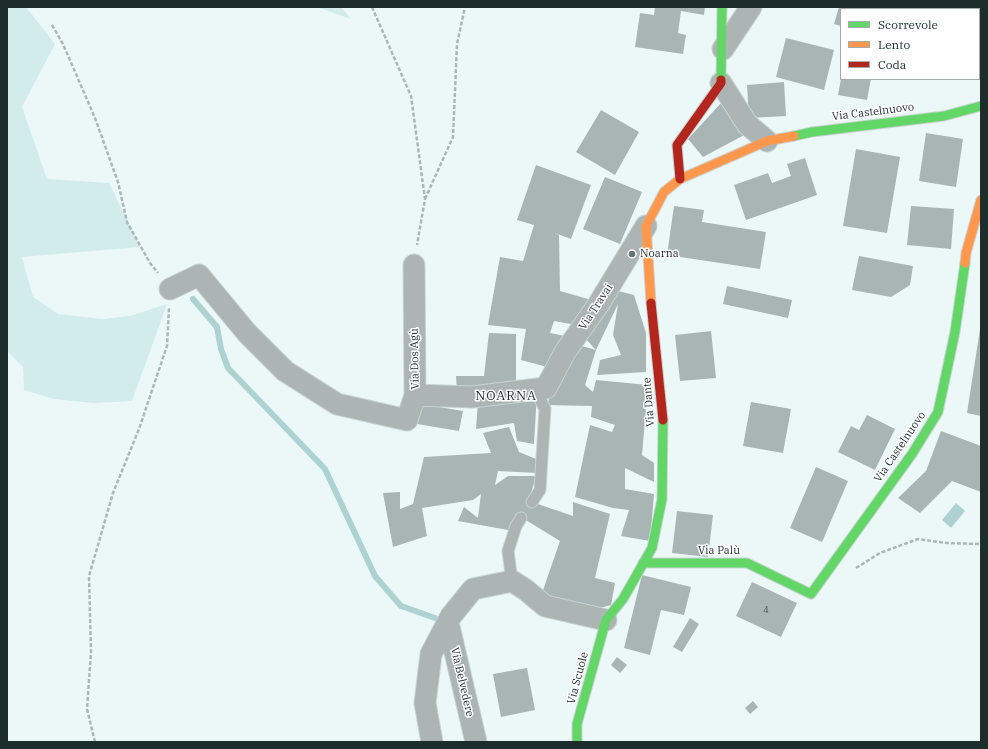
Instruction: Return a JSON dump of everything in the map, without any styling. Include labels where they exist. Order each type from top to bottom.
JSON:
[{"type":"street","points":[[722,7],[722,83],[747,124],[767,141]]},
{"type":"street","points":[[722,49],[750,7]]},
{"type":"street","points":[[646,226],[664,192],[680,179],[678,145],[710,97],[722,83]]},
{"type":"street","name":"Via Castelnuovo","points":[[680,179],[767,141],[812,132],[944,116],[981,106]]},
{"type":"street","name":"Via Castelnuovo","points":[[811,594],[912,454],[938,412],[955,332],[966,253],[981,200]]},
{"type":"street","name":"Via Travai","points":[[540,388],[598,305],[646,226]]},
{"type":"street","name":"Via Dante","points":[[606,620],[623,599],[652,548],[662,499],[663,416],[650,291],[646,226]]},
{"type":"street","name":"Via Dos Agù","points":[[414,265],[415,395],[472,397],[540,388]]},
{"type":"street","points":[[170,289],[199,274],[247,333],[285,371],[337,404],[407,420],[415,395]]},
{"type":"street","name":"Via Palù","points":[[643,563],[747,563],[811,594]]},
{"type":"street","points":[[512,581],[526,590],[545,606],[606,620]]},
{"type":"street","name":"Via Belvedere","points":[[432,742],[425,703],[431,654],[451,616],[473,589],[512,581]]},
{"type":"street","name":"Via Scuole","points":[[577,742],[577,724],[606,620]]},
{"type":"street","name":"Via Belvedere","points":[[448,622],[476,742]]},
{"type":"lane","points":[[532,502],[540,490],[545,408],[540,388]]},
{"type":"lane","points":[[512,581],[508,551],[516,526],[521,518]]},
{"type":"path","points":[[372,7],[411,96],[425,199]]},
{"type":"path","points":[[414,265],[425,199],[452,137],[457,44],[465,7]]},
{"type":"path","points":[[52,25],[63,44],[95,118],[118,182],[127,222],[150,263],[170,289],[167,346],[139,429],[113,493],[89,576],[92,652],[87,709],[95,742]]},
{"type":"path","points":[[854,570],[880,553],[918,539],[946,543],[981,544]]},
{"type":"shaded area","points":[[7,7],[26,7],[55,44],[22,107],[47,179],[109,183],[140,247],[22,257],[33,297],[58,314],[102,319],[130,316],[167,304],[132,401],[93,403],[54,399],[24,390],[23,367],[7,351]]},
{"type":"shaded area","points":[[317,7],[341,7],[351,19]]},
{"type":"shaded area","points":[[956,503],[965,511],[951,528],[942,520]]},
{"type":"building","points":[[655,7],[705,7],[704,15],[681,11],[678,33],[686,35],[683,54],[635,47],[640,13],[654,15]]},
{"type":"building","points":[[839,7],[854,7],[840,8],[840,26],[834,24]]},
{"type":"building","points":[[786,38],[834,50],[824,90],[776,77]]},
{"type":"building","points":[[841,80],[871,80],[867,100],[838,95]]},
{"type":"building","points":[[784,82],[786,116],[749,118],[747,85]]},
{"type":"building","points":[[721,103],[748,133],[703,157],[688,139]]},
{"type":"building","points":[[601,110],[639,132],[615,175],[576,152]]},
{"type":"building","points":[[926,133],[963,139],[956,187],[919,181]]},
{"type":"building","points":[[856,149],[900,157],[887,233],[843,226]]},
{"type":"building","points":[[805,158],[817,195],[746,220],[734,185],[768,173],[772,183],[791,176],[787,164]]},
{"type":"building","points":[[536,165],[591,185],[571,239],[555,233],[559,235],[560,291],[595,301],[576,325],[554,321],[550,333],[565,336],[551,368],[521,360],[526,329],[488,325],[500,257],[523,261],[534,225],[517,220]]},
{"type":"building","points":[[605,177],[642,192],[620,244],[583,229]]},
{"type":"building","points":[[674,206],[704,210],[702,222],[766,232],[760,269],[667,255]]},
{"type":"building","points":[[911,206],[954,209],[951,249],[907,245]]},
{"type":"building","points":[[859,256],[913,266],[910,285],[891,297],[852,290]]},
{"type":"building","points":[[727,286],[792,300],[788,318],[723,304]]},
{"type":"building","points":[[614,290],[634,295],[646,333],[646,372],[597,375],[600,360],[621,355],[613,335],[618,304],[596,350],[583,336]]},
{"type":"building","points":[[981,329],[981,416],[967,413]]},
{"type":"building","points":[[711,331],[716,378],[680,381],[675,335]]},
{"type":"building","points":[[489,333],[516,334],[516,387],[457,391],[456,376],[484,376]]},
{"type":"building","points":[[575,344],[596,350],[585,385],[593,392],[596,380],[648,385],[642,455],[654,463],[654,482],[625,468],[625,489],[654,494],[650,541],[621,536],[629,510],[613,508],[575,497],[590,425],[612,432],[615,425],[591,417],[592,406],[547,405],[556,379]]},
{"type":"building","points":[[537,393],[534,444],[517,441],[514,423],[476,429],[478,402]]},
{"type":"building","points":[[751,402],[791,409],[783,453],[743,446]]},
{"type":"building","points":[[421,404],[463,411],[459,431],[417,424]]},
{"type":"building","points":[[867,415],[895,429],[875,470],[838,452],[851,426],[859,430]]},
{"type":"building","points":[[509,427],[519,452],[536,459],[537,473],[498,471],[495,485],[508,476],[536,476],[529,500],[532,502],[573,516],[573,502],[610,514],[595,578],[615,583],[611,605],[593,610],[541,596],[560,541],[516,514],[508,530],[458,521],[464,507],[478,518],[481,494],[473,500],[422,508],[427,536],[393,547],[383,493],[400,492],[400,509],[413,504],[424,457],[491,453],[483,433]]},
{"type":"building","points":[[941,431],[981,446],[981,492],[952,481],[920,513],[898,498],[926,471]]},
{"type":"building","points":[[816,467],[848,481],[822,542],[790,528]]},
{"type":"building","points":[[677,511],[713,515],[708,557],[672,553]]},
{"type":"building","points":[[642,575],[691,587],[684,615],[661,610],[650,655],[624,648]]},
{"type":"building","points":[[752,582],[797,603],[781,637],[736,616]]},
{"type":"building","points":[[690,618],[699,624],[682,652],[673,647]]},
{"type":"building","points":[[617,657],[627,665],[620,673],[611,665]]},
{"type":"building","points":[[527,668],[535,710],[501,717],[493,674]]},
{"type":"building","points":[[753,701],[758,707],[750,714],[745,708]]},
{"type":"waterway","points":[[193,299],[217,327],[221,349],[228,368],[325,469],[375,576],[401,606],[435,618]]},
{"type":"traffic: fast","points":[[721,80],[722,7]]},
{"type":"traffic: fast","points":[[794,136],[812,132],[944,116],[981,106]]},
{"type":"traffic: fast","points":[[643,563],[747,563],[811,594],[912,454],[938,412],[955,332],[965,263]]},
{"type":"traffic: fast","points":[[577,742],[577,724],[606,620],[623,599],[652,548],[662,499],[663,420]]},
{"type":"traffic: slow","points":[[651,303],[646,226],[664,192],[680,179],[767,141],[794,136]]},
{"type":"traffic: slow","points":[[965,263],[966,253],[981,200]]},
{"type":"traffic: jam","points":[[680,179],[677,145],[721,83],[721,80]]},
{"type":"traffic: jam","points":[[651,303],[663,420]]},
{"type":"place","name":"Noarna","points":[[632,254]]},
{"type":"district","name":"NOARNA","points":[[506,396]]}]
